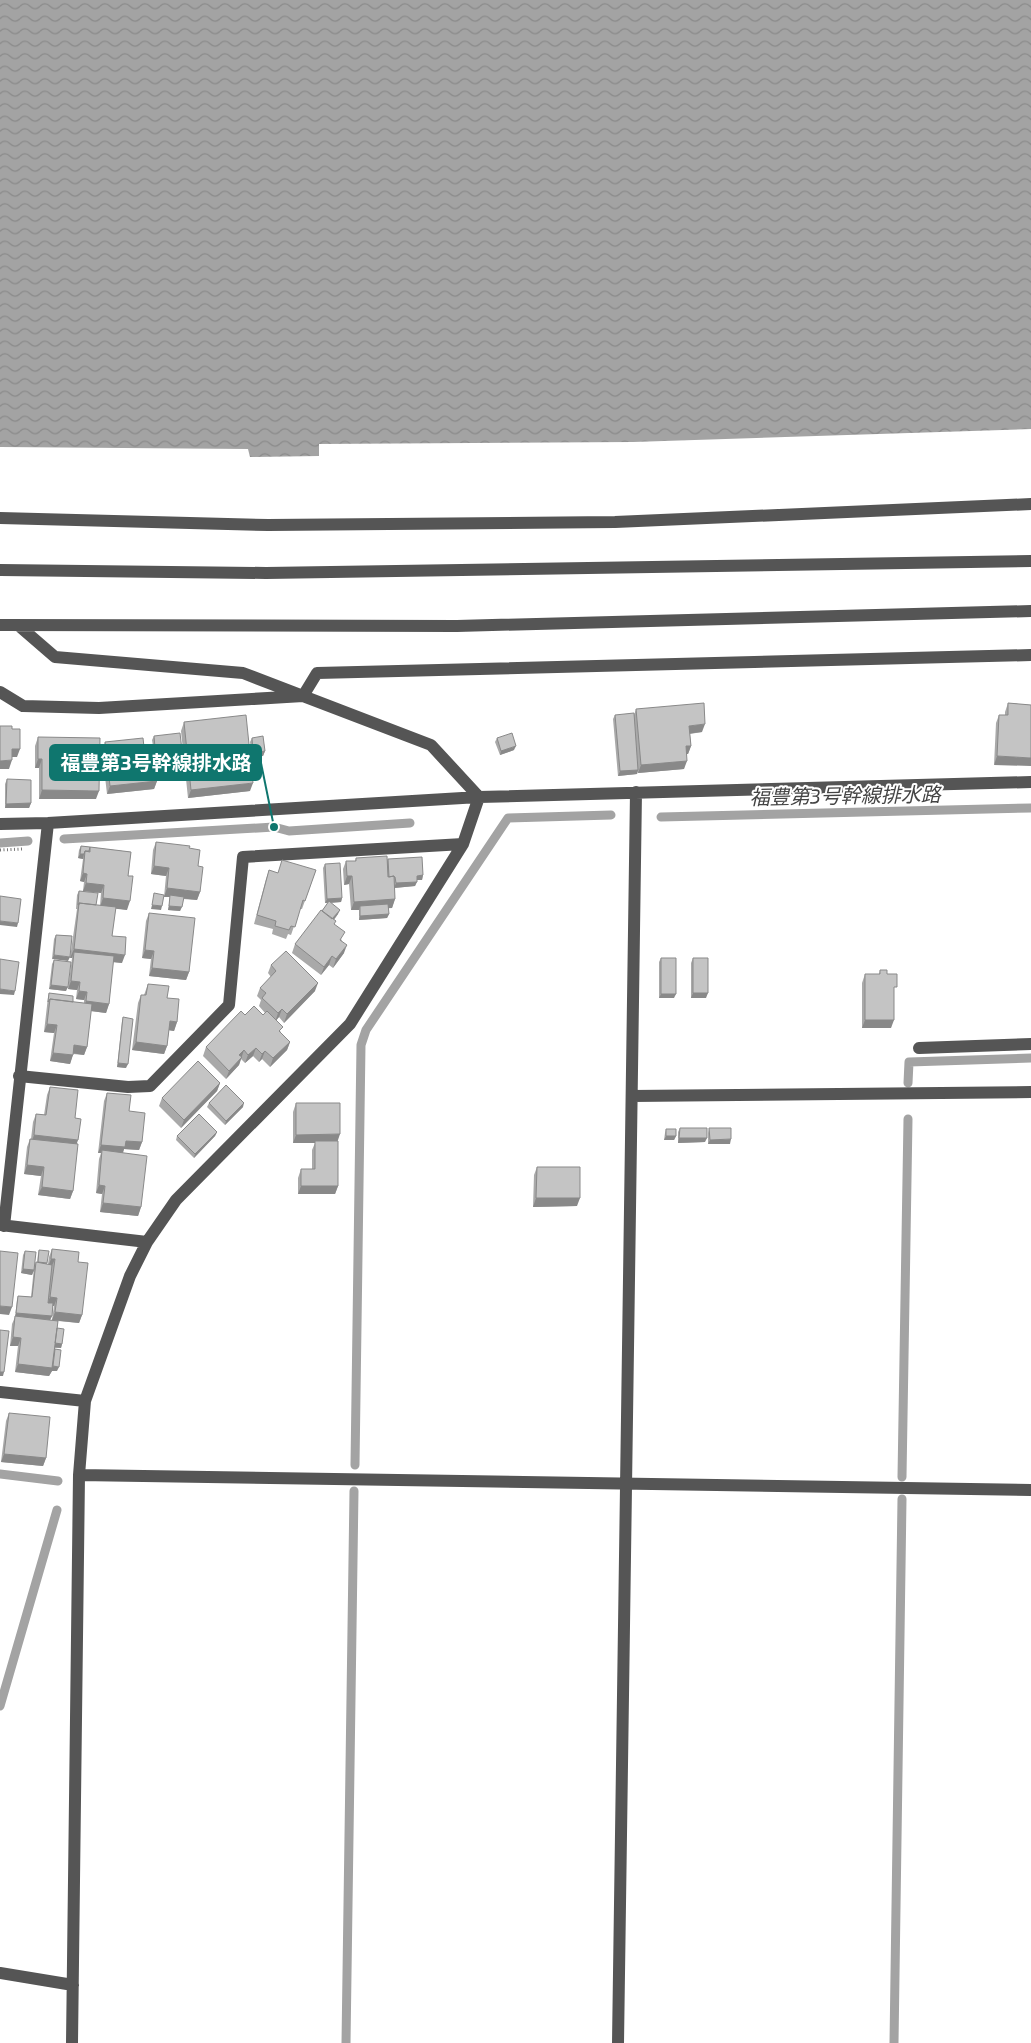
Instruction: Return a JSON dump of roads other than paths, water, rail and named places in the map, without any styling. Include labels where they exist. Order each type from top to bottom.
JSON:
[{"type":"street","points":[[0,518],[268,525],[615,522],[1031,504]]},
{"type":"street","points":[[0,570],[266,573],[1031,561]]},
{"type":"street","points":[[0,624],[457,626],[1031,611]]},
{"type":"street","points":[[18,625],[55,657],[243,673],[431,745],[479,797]]},
{"type":"street","points":[[303,696],[317,673],[1031,655]]},
{"type":"street","points":[[0,692],[23,706],[99,708],[303,696]]},
{"type":"street","points":[[0,824],[48,824],[479,797],[1031,782]]},
{"type":"street","points":[[618,2043],[636,792]]},
{"type":"street","points":[[72,2043],[79,1475],[85,1401],[130,1276],[147,1242],[176,1200],[350,1024],[463,844],[479,797]]},
{"type":"street","points":[[48,824],[2,1226],[147,1242]]},
{"type":"street","points":[[19,1076],[128,1088],[150,1086],[229,1005],[243,857],[463,844]]},
{"type":"street","points":[[919,1048],[1031,1044]]},
{"type":"street","points":[[632,1096],[1031,1092]]},
{"type":"street","points":[[0,1392],[85,1401]]},
{"type":"street","points":[[79,1475],[1031,1490]]},
{"type":"street","points":[[0,1973],[73,1985]]},
{"type":"water","points":[[0,0],[1031,0],[1031,429],[633,442],[319,444],[319,456],[250,457],[248,449],[0,447]]},
{"type":"waterway","name":"福豊第3号幹線排水路","points":[[661,817],[1031,808]]},
{"type":"waterway","points":[[355,1465],[361,1045],[366,1030],[508,818],[611,815]]},
{"type":"waterway","name":"福豊第3号幹線排水路","points":[[64,839],[274,827],[289,831],[410,823]]},
{"type":"waterway","name":"福豊第3号幹線排水路","points":[[0,843],[28,841]]},
{"type":"waterway","points":[[908,1083],[909,1062],[1031,1058]]},
{"type":"waterway","points":[[902,1477],[908,1119]]},
{"type":"waterway","points":[[0,1474],[58,1481]]},
{"type":"waterway","points":[[346,2043],[354,1491]]},
{"type":"waterway","points":[[894,2043],[902,1499]]},
{"type":"waterway","points":[[0,1706],[57,1510]]},
{"type":"place","name":"福豊第3号幹線排水路","points":[[274,827]]}]
